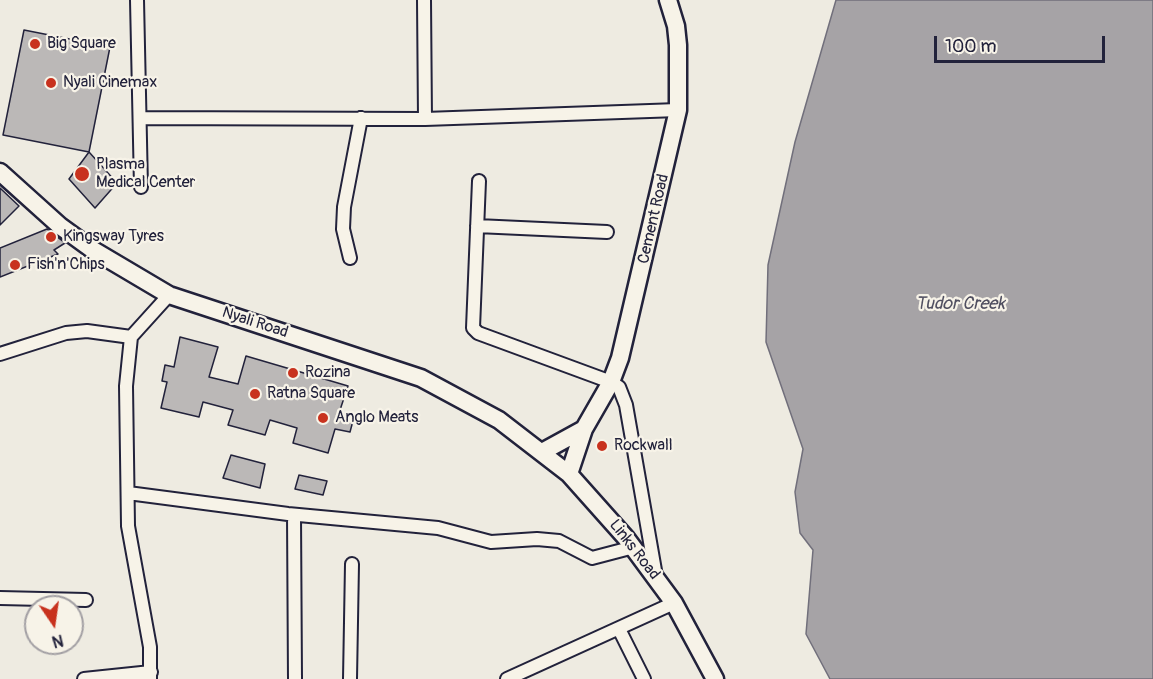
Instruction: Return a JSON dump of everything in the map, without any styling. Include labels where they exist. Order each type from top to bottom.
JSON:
[{"type":"main road","name":"Cement Road","points":[[569,474],[584,429],[611,382],[633,305],[678,110],[678,45],[676,26],[668,0]]},
{"type":"main road","name":"Nyali Road","points":[[0,172],[60,226],[93,250],[170,295],[421,378],[499,420],[535,446]]},
{"type":"main road","points":[[535,446],[584,429]]},
{"type":"main road","name":"Links Road","points":[[535,446],[569,474],[634,547],[674,603],[715,679]]},
{"type":"street","points":[[137,0],[141,187]]},
{"type":"street","points":[[424,0],[425,119]]},
{"type":"street","points":[[140,118],[425,119],[678,110]]},
{"type":"street","points":[[350,258],[343,229],[344,207],[361,118]]},
{"type":"street","points":[[479,181],[472,321],[475,331],[611,382],[622,392],[656,576]]},
{"type":"street","points":[[477,226],[607,232]]},
{"type":"street","points":[[84,679],[150,676],[150,646],[128,526],[126,386],[131,337],[170,295]]},
{"type":"street","points":[[0,354],[66,333],[87,331],[131,337]]},
{"type":"street","points":[[128,493],[294,515],[438,528],[491,542],[537,539],[559,541],[592,558],[634,547]]},
{"type":"street","points":[[294,515],[295,679]]},
{"type":"street","points":[[350,679],[352,564]]},
{"type":"street","points":[[0,598],[86,600]]},
{"type":"street","points":[[507,679],[674,603]]},
{"type":"street","points":[[620,629],[644,679]]},
{"type":"water","name":"Tudor Creek","points":[[836,0],[1153,0],[1153,679],[830,679],[806,634],[813,550],[800,533],[795,492],[803,449],[766,342],[768,265],[795,142]]},
{"type":"building","points":[[24,30],[110,47],[89,152],[3,135]]},
{"type":"building","points":[[89,152],[117,183],[95,208],[69,179]]},
{"type":"building","points":[[0,188],[19,206],[0,225]]},
{"type":"building","name":"Fish'n'Chips","points":[[47,229],[65,243],[54,250],[58,254],[0,277],[0,248]]},
{"type":"building","name":"Ratna Square","points":[[180,337],[218,347],[209,377],[238,384],[246,356],[348,386],[339,413],[354,417],[350,432],[335,429],[328,453],[293,443],[297,428],[270,420],[265,435],[228,425],[233,410],[203,402],[199,417],[161,408],[167,382],[162,381],[165,365],[174,367]]},
{"type":"building","points":[[231,455],[265,464],[260,488],[223,478]]},
{"type":"building","points":[[299,475],[327,481],[323,495],[295,489]]},
{"type":"place","name":"Big Square","points":[[35,44]]},
{"type":"place","name":"Nyali Cinemax","points":[[51,83]]},
{"type":"place","name":"Plasma Medical Center","points":[[82,174]]},
{"type":"place","name":"Kingsway Tyres","points":[[51,237]]},
{"type":"place","name":"Fish'n'Chips","points":[[15,265]]},
{"type":"place","name":"Rozina","points":[[293,373]]},
{"type":"place","name":"Ratna Square","points":[[255,394]]},
{"type":"place","name":"Anglo Meats","points":[[323,418]]},
{"type":"place","name":"Rockwall","points":[[602,446]]}]
